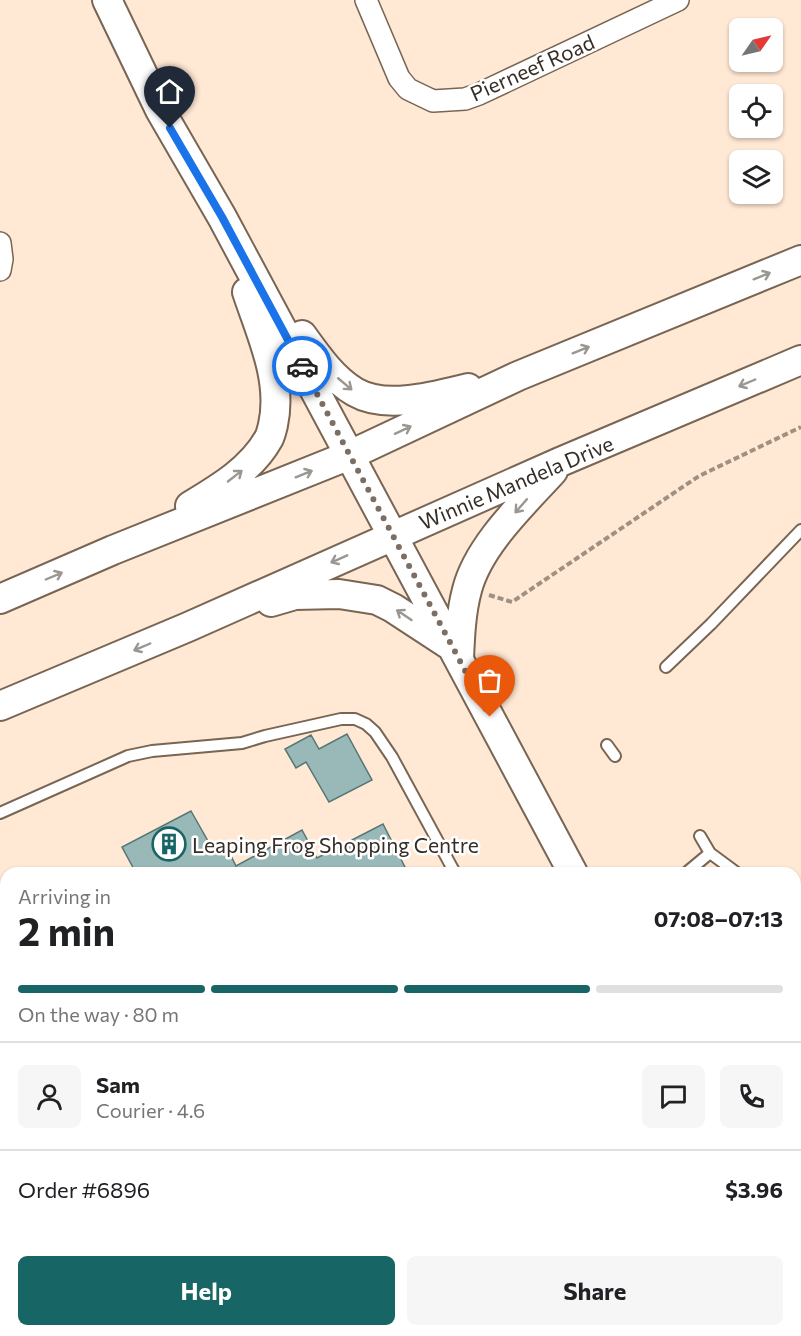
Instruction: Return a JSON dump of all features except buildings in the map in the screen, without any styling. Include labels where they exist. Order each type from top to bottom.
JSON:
[{"type":"main road","points":[[107,0],[160,110],[222,217],[351,455],[570,867]]},
{"type":"main road","points":[[113,550],[214,492],[251,463],[270,436],[275,415],[276,393],[270,359],[222,217]]},
{"type":"main road","points":[[243,256],[324,365],[356,393],[380,401],[398,401],[451,392],[518,376]]},
{"type":"main road","points":[[0,599],[113,550],[351,455],[518,376],[801,260]]},
{"type":"main road","name":"Winnie Mandela Drive","points":[[0,706],[188,627],[560,462],[801,360]]},
{"type":"main road","points":[[455,653],[467,589],[477,562],[493,539],[560,462]]},
{"type":"main road","points":[[188,627],[295,595],[339,594],[377,600],[393,608],[455,653]]},
{"type":"street","name":"Pierneef Road","points":[[366,0],[399,78],[408,89],[433,101],[465,99],[479,94],[678,0]]},
{"type":"street","points":[[0,243],[2,259],[0,270]]},
{"type":"lane","points":[[666,668],[801,530]]},
{"type":"lane","points":[[0,813],[128,756],[152,750],[242,743],[341,719],[355,719],[366,724],[375,732],[392,758],[452,867]]},
{"type":"lane","points":[[607,745],[615,756]]},
{"type":"lane","points":[[700,836],[710,853],[729,867]]},
{"type":"lane","points":[[693,867],[710,853]]},
{"type":"path","points":[[467,589],[512,602],[699,476],[801,428]]},
{"type":"way so far","points":[[302,366],[490,717]]},
{"type":"place","name":"Leaping Frog Shopping Centre","points":[[169,844]]},
{"type":"route","points":[[170,128],[222,217],[302,366]]}]
